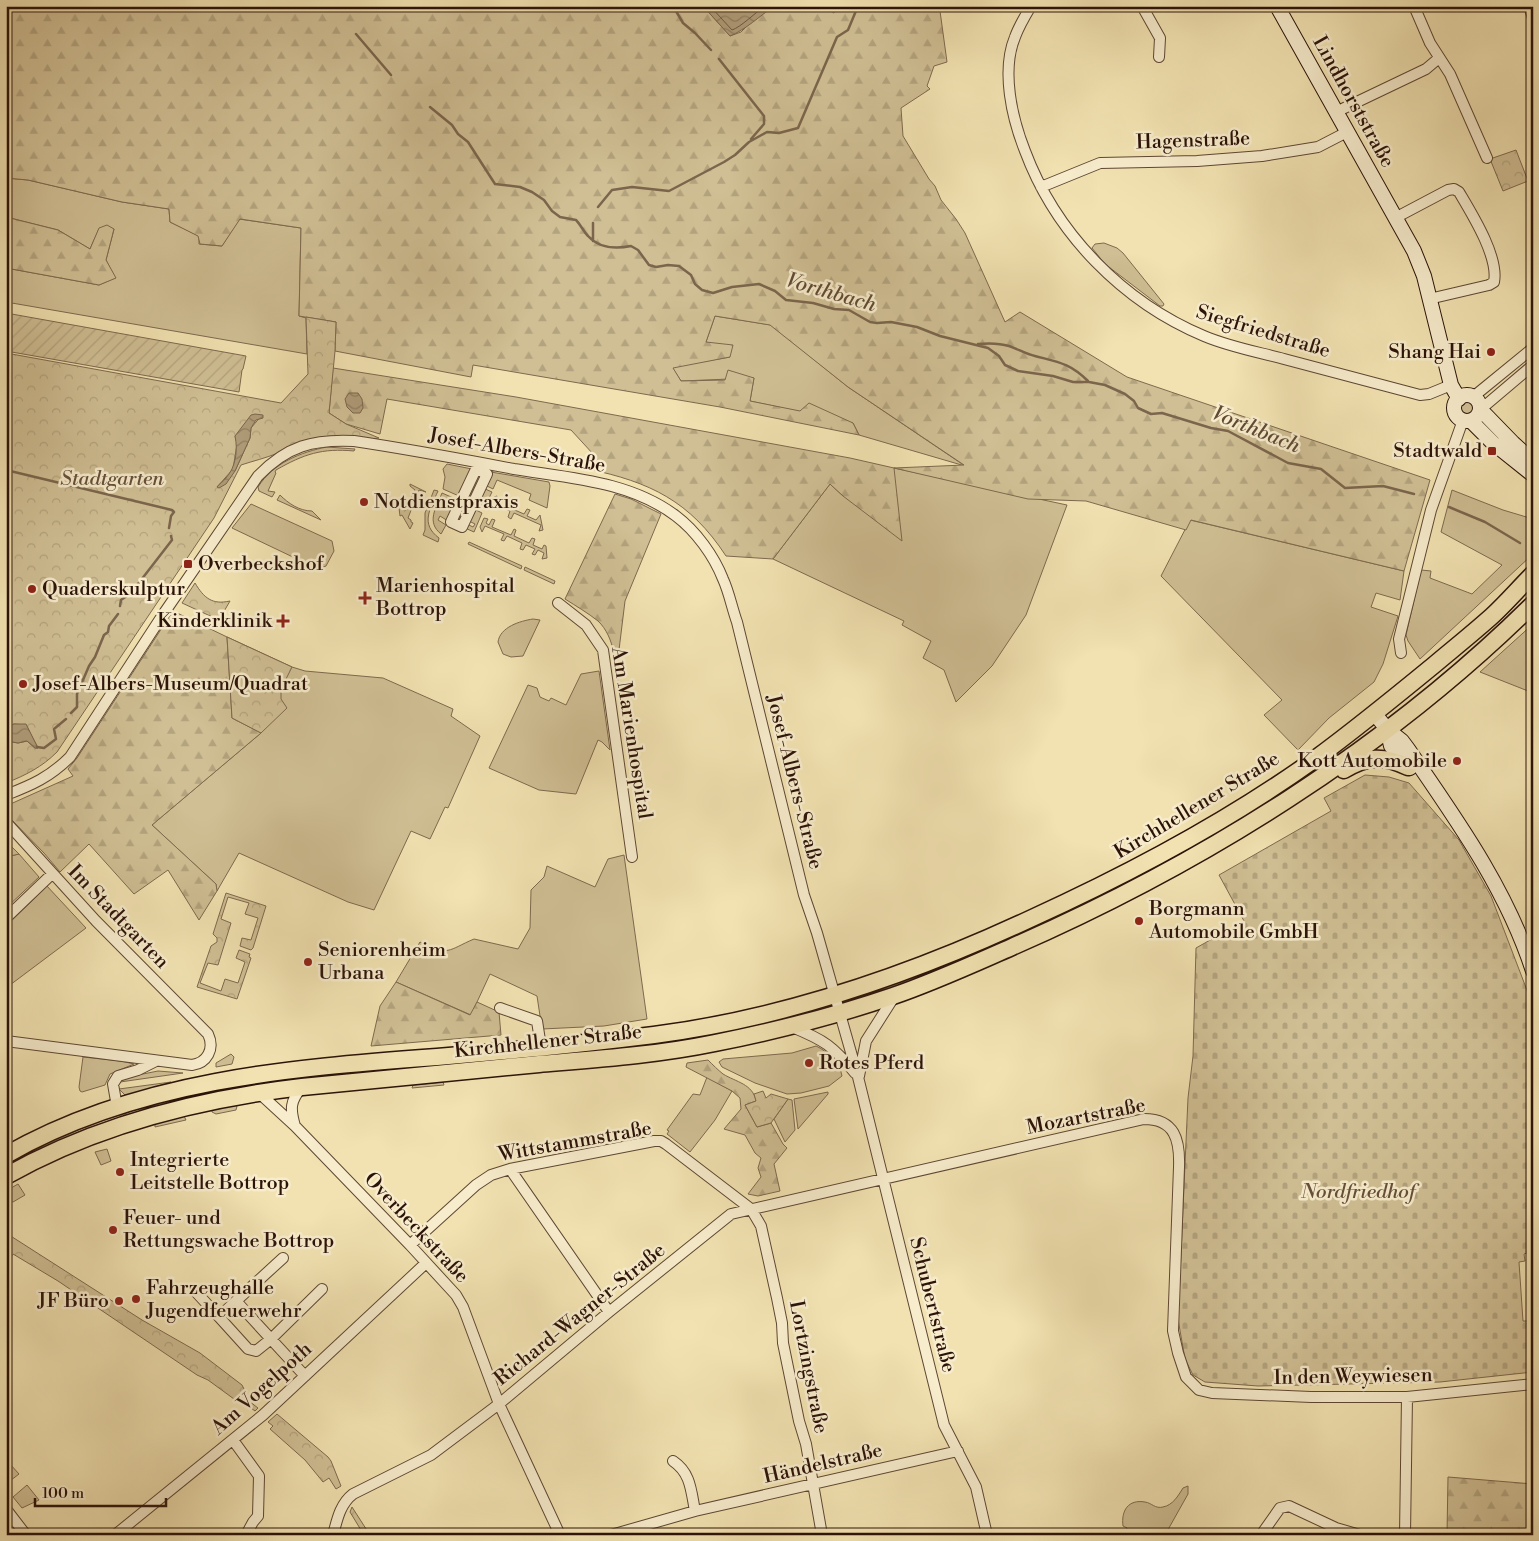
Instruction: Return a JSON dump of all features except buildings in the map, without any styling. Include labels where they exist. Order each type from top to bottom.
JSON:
[{"type":"main road","name":"Kirchhellener Straße","points":[[6,1155],[69,1124],[117,1107],[161,1094],[235,1077],[657,1035],[744,1020],[835,996],[884,980],[973,946],[1106,884],[1215,824],[1311,762],[1374,714],[1496,612],[1533,574]]},
{"type":"main road","name":"Kirchhellener Straße","points":[[6,1176],[49,1153],[103,1131],[166,1111],[258,1092],[619,1057],[700,1046],[791,1026],[894,996],[958,971],[1058,927],[1209,847],[1325,774],[1387,729],[1442,686],[1523,614]]},
{"type":"main road","points":[[1325,774],[1338,774],[1358,762],[1371,759],[1388,760],[1408,767]]},
{"type":"street","name":"Siegfriedstraße","points":[[1031,6],[1015,38],[1013,47],[1010,102],[1015,125],[1041,187],[1062,222],[1080,246],[1108,274],[1136,297],[1175,322],[1206,337],[1420,395],[1429,394],[1451,385]]},
{"type":"street","points":[[1142,6],[1160,38],[1159,57]]},
{"type":"street","name":"Lindhorststraße","points":[[1277,6],[1396,218],[1419,263],[1451,385],[1459,399]]},
{"type":"street","points":[[1414,6],[1430,42],[1450,74],[1487,158]]},
{"type":"street","points":[[1528,6],[1533,18]]},
{"type":"street","points":[[1336,112],[1426,69],[1439,58]]},
{"type":"street","name":"Hagenstraße","points":[[1041,187],[1100,163],[1205,160],[1262,156],[1318,147],[1347,132]]},
{"type":"street","points":[[1396,218],[1448,190],[1454,189],[1459,192],[1486,241],[1494,270],[1494,282],[1489,285],[1429,299]]},
{"type":"street","points":[[1401,653],[1399,639],[1432,510],[1467,421],[1477,417],[1478,404],[1531,353]]},
{"type":"street","points":[[1478,404],[1487,404],[1533,365]]},
{"type":"street","points":[[1533,460],[1478,404],[1465,396],[1459,399],[1456,403],[1455,411],[1458,418],[1467,421],[1533,475]]},
{"type":"street","name":"Josef-Albers-Straße","points":[[6,796],[39,782],[70,757],[162,616],[258,476],[270,463],[299,446],[335,440],[354,441],[624,488],[653,501],[677,516],[696,535],[711,556],[723,579],[736,622],[804,895],[835,996]]},
{"type":"street","points":[[476,469],[487,474],[462,527],[451,522],[476,469]]},
{"type":"street","name":"Am Marienhospital","points":[[558,603],[586,625],[603,650],[632,857]]},
{"type":"street","points":[[1374,714],[1387,729],[1402,741],[1471,841],[1512,917],[1533,971]]},
{"type":"street","points":[[1387,729],[1391,746],[1408,767],[1443,801]]},
{"type":"street","name":"Im Stadtgarten","points":[[6,822],[96,921],[208,1034],[209,1055],[199,1064],[156,1061]]},
{"type":"street","points":[[6,918],[52,874]]},
{"type":"street","points":[[835,996],[839,1013]]},
{"type":"street","name":"Schubertstraße","points":[[858,1077],[866,1041],[894,996]]},
{"type":"street","name":"Kirchhellener Straße","points":[[500,1008],[537,1021],[541,1047]]},
{"type":"street","name":"Schubertstraße","points":[[839,1013],[858,1077],[944,1425],[976,1487],[988,1535]]},
{"type":"street","name":"Schubertstraße","points":[[791,1026],[820,1038],[838,1053],[858,1077]]},
{"type":"street","points":[[6,1041],[156,1061]]},
{"type":"street","points":[[117,1107],[113,1084],[118,1076],[138,1070],[156,1061]]},
{"type":"street","points":[[294,1126],[291,1111],[296,1094],[302,1087]]},
{"type":"street","name":"Overbeckstraße","points":[[258,1092],[294,1126],[456,1295],[463,1307],[499,1404],[560,1535]]},
{"type":"street","name":"Mozartstraße","points":[[883,1179],[1144,1119],[1158,1120],[1168,1125],[1178,1141],[1180,1150],[1173,1331],[1183,1370]]},
{"type":"street","name":"Wittstammstraße","points":[[410,1245],[476,1185],[491,1175],[510,1169],[654,1141],[661,1142],[751,1209]]},
{"type":"street","points":[[510,1169],[609,1312]]},
{"type":"street","name":"Richard-Wagner-Straße","points":[[333,1535],[342,1506],[353,1494],[431,1455],[499,1404],[731,1214],[883,1179]]},
{"type":"street","name":"Lortzingstraße","points":[[751,1209],[761,1226],[777,1298],[782,1323],[783,1343],[822,1535]]},
{"type":"street","points":[[219,1317],[283,1258]]},
{"type":"street","name":"Am Vogelpoth","points":[[115,1535],[263,1415],[426,1263]]},
{"type":"street","points":[[195,1291],[250,1350],[259,1350],[322,1289]]},
{"type":"street","points":[[236,1302],[305,1376]]},
{"type":"street","name":"In den Weywiesen","points":[[1183,1370],[1186,1378],[1200,1390],[1212,1393],[1311,1397],[1407,1397],[1533,1384]]},
{"type":"street","points":[[1405,1535],[1407,1397]]},
{"type":"street","points":[[233,1440],[259,1476],[258,1516],[246,1535]]},
{"type":"street","name":"Händelstraße","points":[[611,1535],[696,1511],[958,1452]]},
{"type":"street","points":[[673,1461],[686,1472],[696,1511]]},
{"type":"street","points":[[1261,1535],[1280,1508],[1289,1506],[1336,1528],[1360,1535]]},
{"type":"street","points":[[6,1510],[26,1535]]},
{"type":"green space","points":[[6,6],[703,6],[730,36],[741,32],[751,22],[774,6],[821,6],[834,13],[838,6],[936,6],[940,11],[947,62],[934,66],[927,86],[930,89],[901,108],[903,136],[935,186],[941,200],[965,233],[1005,322],[1020,312],[1127,377],[1430,480],[1404,571],[1191,520],[1186,530],[1086,501],[1028,499],[894,468],[964,465],[848,387],[770,325],[715,316],[706,342],[733,345],[730,357],[673,368],[681,381],[725,380],[728,370],[754,378],[750,401],[800,411],[809,403],[853,423],[859,435],[720,407],[473,365],[471,377],[335,351],[336,322],[299,316],[301,228],[240,219],[222,246],[200,244],[198,236],[170,222],[169,209],[122,202],[28,180],[6,178]]},
{"type":"green space","points":[[1516,150],[1528,181],[1503,191],[1490,159]]},
{"type":"green space","points":[[6,178],[28,180],[122,202],[169,209],[170,222],[199,236],[199,244],[222,246],[239,219],[301,228],[299,316],[306,318],[307,354],[6,302],[6,268],[99,285],[115,278],[106,260],[114,229],[99,229],[90,249],[58,230],[6,217]]},
{"type":"green space","points":[[6,217],[58,230],[90,249],[99,228],[107,225],[114,229],[106,260],[116,278],[99,285],[6,268]]},
{"type":"green space","points":[[1104,243],[1117,248],[1123,253],[1164,304],[1163,306],[1160,306],[1105,264],[1092,248],[1095,244]]},
{"type":"green space","points":[[6,313],[246,356],[239,392],[6,351]]},
{"type":"green space","points":[[715,316],[771,325],[848,387],[965,466],[859,435],[853,423],[750,401],[754,378],[681,381],[672,367],[730,357],[706,342]]},
{"type":"green space","name":"Stadtgarten","points":[[306,317],[336,322],[329,413],[346,424],[379,438],[365,439],[329,436],[310,439],[273,455],[241,465],[214,518],[57,752],[33,770],[6,783],[6,741],[18,743],[27,741],[35,748],[38,748],[26,725],[14,724],[6,727],[6,353],[281,403],[308,374]],"holes":[[[262,415],[251,428],[250,438],[235,471],[217,487],[233,469],[237,444],[235,436]]]},
{"type":"green space","points":[[333,368],[516,397],[850,458],[894,468],[902,541],[830,484],[773,559],[726,556],[698,521],[667,497],[631,480],[588,469],[594,455],[571,430],[387,399],[380,434],[346,424],[329,413]]},
{"type":"green space","points":[[1468,402],[1473,404],[1475,409],[1473,414],[1468,416],[1463,414],[1461,409],[1463,404]]},
{"type":"green space","points":[[327,447],[355,449],[354,451],[323,451],[305,456],[276,470],[268,491],[275,492],[272,497],[259,491],[258,487],[264,479],[280,465],[307,452]]},
{"type":"green space","points":[[447,464],[472,469],[459,496],[443,489],[445,477],[443,469]]},
{"type":"green space","points":[[894,468],[1067,505],[1026,615],[992,666],[956,702],[944,670],[923,658],[931,641],[902,625],[904,621],[773,559],[830,484],[843,496]]},
{"type":"green space","points":[[491,472],[549,482],[547,508],[529,500],[531,494],[497,480],[493,489],[485,485]]},
{"type":"green space","points":[[410,484],[426,492],[419,490],[408,518],[413,523],[410,529],[402,515],[400,516],[399,508],[405,511],[415,490]]},
{"type":"green space","points":[[483,488],[492,492],[484,508],[476,504]]},
{"type":"green space","points":[[434,490],[438,491],[428,516],[428,522],[433,533],[439,538],[438,542],[423,535],[425,530],[425,513]]},
{"type":"green space","points":[[1452,490],[1503,510],[1533,519],[1533,554],[1420,659],[1406,635],[1421,570],[1431,571],[1430,578],[1472,594],[1502,565],[1441,532]]},
{"type":"green space","points":[[442,493],[458,500],[448,521],[440,516],[438,520],[446,525],[441,534],[436,529],[433,520],[435,509]]},
{"type":"green space","points":[[615,494],[631,499],[661,514],[625,601],[618,658],[618,687],[614,652],[604,628],[594,618],[565,599]]},
{"type":"green space","points":[[280,495],[294,506],[312,511],[321,520],[277,500]]},
{"type":"green space","points":[[497,496],[496,502],[524,514],[527,509],[530,510],[527,516],[536,520],[540,515],[543,530],[539,531],[541,525],[514,513],[511,519],[508,517],[510,511],[495,504],[492,510],[490,506],[494,497]]},
{"type":"green space","points":[[251,504],[332,541],[334,551],[326,566],[318,569],[232,528]]},
{"type":"green space","points":[[474,509],[482,513],[474,532],[465,528],[467,524],[473,527],[475,524],[469,521]]},
{"type":"green space","points":[[484,518],[488,519],[486,523],[489,525],[492,519],[495,520],[492,527],[511,535],[514,529],[516,530],[514,536],[529,543],[532,538],[535,539],[533,545],[542,549],[544,545],[546,546],[547,558],[542,559],[544,553],[538,550],[535,555],[532,554],[535,549],[526,545],[523,550],[520,549],[522,543],[507,536],[504,541],[501,540],[504,534],[485,526],[482,532],[480,527]]},
{"type":"green space","points":[[1190,520],[1404,571],[1400,600],[1376,593],[1371,607],[1398,616],[1383,664],[1374,682],[1329,718],[1298,750],[1264,715],[1282,700],[1161,576]]},
{"type":"green space","points":[[469,542],[522,566],[521,569],[468,544]]},
{"type":"green space","points":[[525,567],[555,581],[554,584],[524,570]]},
{"type":"green space","points":[[195,583],[209,599],[218,602],[230,601],[219,620],[182,603]]},
{"type":"green space","points":[[173,611],[227,637],[232,718],[261,733],[152,825],[216,884],[217,891],[199,920],[168,870],[134,894],[89,844],[60,872],[6,814],[6,806],[73,776],[68,769]]},
{"type":"green space","points":[[533,619],[540,620],[523,656],[511,657],[503,654],[498,642],[502,632],[517,623]]},
{"type":"green space","points":[[1533,624],[1533,690],[1528,691],[1480,672]]},
{"type":"green space","points":[[227,637],[292,667],[305,671],[383,678],[453,709],[451,716],[480,736],[448,808],[445,807],[430,839],[411,831],[374,910],[348,902],[239,853],[217,891],[216,884],[152,825],[261,733],[229,655]]},
{"type":"green space","points":[[227,637],[292,667],[281,689],[281,699],[287,708],[261,733],[232,718]]},
{"type":"green space","points":[[599,671],[610,750],[598,740],[576,794],[539,790],[489,768],[528,685],[537,688],[540,697],[549,701],[551,698],[566,705],[581,674]]},
{"type":"green space","name":"Nordfriedhof","points":[[1365,775],[1389,777],[1409,783],[1459,840],[1491,896],[1533,1006],[1533,1249],[1527,1250],[1527,1253],[1524,1254],[1525,1261],[1519,1262],[1523,1321],[1533,1321],[1533,1372],[1440,1382],[1258,1386],[1205,1382],[1193,1375],[1185,1359],[1178,1319],[1188,1098],[1193,1056],[1196,948],[1244,921],[1219,875],[1331,811],[1324,798]]},
{"type":"green space","points":[[6,841],[19,854],[6,857]]},
{"type":"green space","points":[[19,854],[39,877],[6,908],[6,857]]},
{"type":"green space","points":[[624,855],[647,1019],[604,1026],[542,1029],[537,996],[490,974],[471,1015],[396,982],[420,942],[443,951],[453,949],[474,939],[518,949],[530,928],[531,890],[544,877],[547,866],[595,887],[608,859]]},
{"type":"green space","points":[[46,885],[86,928],[6,988],[6,926]]},
{"type":"green space","points":[[226,893],[266,906],[251,950],[240,946],[242,938],[251,940],[258,918],[245,914],[249,903],[228,897],[221,919],[231,923],[218,965],[208,963],[200,983],[221,991],[225,979],[238,983],[245,962],[236,958],[239,950],[250,954],[249,957],[251,958],[237,999],[197,987],[211,946],[217,942],[217,938],[213,934]]},
{"type":"green space","points":[[396,982],[470,1015],[477,1002],[499,1012],[501,1035],[371,1046],[380,1006]]},
{"type":"green space","points":[[821,1007],[752,1026],[657,1046],[241,1089],[240,1083]]},
{"type":"green space","points":[[816,1046],[832,1058],[839,1067],[842,1076],[829,1086],[801,1093],[787,1094],[755,1083],[722,1067],[719,1062],[723,1059],[792,1053]]},
{"type":"green space","points":[[231,1054],[234,1057],[232,1064],[216,1067],[216,1063]]},
{"type":"green space","points":[[83,1057],[134,1064],[110,1074],[105,1085],[82,1092],[79,1087]]},
{"type":"green space","points":[[708,1060],[723,1074],[748,1087],[756,1101],[745,1105],[757,1127],[771,1123],[787,1148],[774,1164],[780,1191],[758,1196],[748,1194],[761,1177],[758,1168],[761,1158],[755,1153],[745,1135],[724,1129],[741,1109],[740,1098],[732,1091],[686,1067],[687,1063]]},
{"type":"green space","points":[[158,1071],[183,1073],[120,1082],[128,1077]]},
{"type":"green space","points":[[707,1077],[732,1091],[715,1120],[690,1152],[667,1134],[669,1131],[667,1130],[693,1094],[700,1095]]},
{"type":"green space","points":[[171,1082],[129,1095],[125,1095],[119,1089]]},
{"type":"green space","points":[[443,1082],[444,1085],[412,1088],[413,1085]]},
{"type":"green space","points":[[233,1084],[234,1090],[131,1115],[119,1113]]},
{"type":"green space","points":[[763,1091],[766,1098],[771,1094],[788,1099],[771,1123],[757,1127],[745,1105],[756,1101],[754,1094]]},
{"type":"green space","points":[[828,1092],[828,1094],[798,1129],[794,1099]]},
{"type":"green space","points":[[788,1099],[792,1100],[795,1130],[785,1142],[774,1119]]},
{"type":"green space","points":[[237,1102],[236,1110],[216,1114],[212,1112],[212,1110]]},
{"type":"green space","points":[[184,1116],[186,1120],[155,1127],[155,1121]]},
{"type":"green space","points":[[107,1149],[111,1161],[101,1165],[95,1152]]},
{"type":"green space","points":[[18,1184],[25,1195],[13,1202],[6,1200],[6,1191]]},
{"type":"green space","points":[[6,1233],[142,1320],[200,1353],[242,1385],[245,1391],[241,1395],[258,1408],[255,1411],[239,1399],[234,1399],[58,1281],[13,1254],[6,1267]]},
{"type":"green space","points":[[277,1414],[328,1457],[341,1486],[336,1489],[329,1478],[323,1482],[305,1460],[270,1429],[273,1426],[268,1422]]},
{"type":"green space","points":[[10,1464],[19,1474],[6,1484],[6,1468]]},
{"type":"green space","points":[[1448,1477],[1533,1484],[1533,1535],[1447,1535]]},
{"type":"green space","points":[[27,1485],[39,1500],[22,1508],[13,1497]]},
{"type":"green space","points":[[1188,1486],[1188,1494],[1165,1535],[1125,1535],[1127,1528],[1123,1526],[1123,1516],[1130,1504],[1139,1502],[1158,1507],[1167,1506],[1175,1500],[1183,1488]]},
{"type":"green space","points":[[352,1507],[370,1535],[364,1535],[350,1512]]},
{"type":"water","points":[[703,6],[774,6],[747,27],[730,36]]},
{"type":"water","points":[[349,393],[358,393],[362,399],[363,408],[360,413],[353,413],[347,407],[345,399]]},
{"type":"water","points":[[251,415],[263,415],[263,418],[256,420],[251,428],[250,438],[235,471],[226,484],[219,488],[217,487],[229,474],[234,464],[236,453],[235,436]]},
{"type":"water","points":[[14,724],[26,724],[38,748],[35,748],[27,741],[18,743],[7,741],[6,727]]},
{"type":"waterway","points":[[673,6],[683,23],[711,50]]},
{"type":"waterway","points":[[598,207],[612,190],[632,187],[669,191],[724,162],[749,142],[767,132],[779,133],[798,128],[837,37],[848,30],[858,6]]},
{"type":"waterway","name":"Vorthbach","points":[[356,34],[391,75]]},
{"type":"waterway","points":[[719,59],[764,116],[764,124],[751,139]]},
{"type":"waterway","name":"Vorthbach","points":[[430,107],[452,125],[458,134],[468,142],[495,184],[520,187],[532,192],[544,200],[552,211],[560,217],[576,220],[588,236],[597,243],[614,247],[631,246],[638,250],[649,265],[656,267],[679,266],[691,275],[695,284],[702,290],[713,293],[732,287],[759,284],[775,291],[786,300],[849,310],[870,322],[891,322],[917,327],[940,336],[988,348],[999,356],[1005,365],[1018,371],[1053,376],[1073,382],[1105,385],[1125,394],[1134,401],[1138,408],[1151,414],[1162,413],[1211,428],[1228,431],[1288,463],[1321,469],[1345,488],[1383,486],[1414,494]]},
{"type":"waterway","points":[[593,223],[593,241]]},
{"type":"waterway","name":"Vorthbach","points":[[978,344],[1005,345],[1057,362],[1075,370],[1088,381]]},
{"type":"waterway","points":[[6,470],[172,510],[174,512],[171,516],[169,528]]},
{"type":"waterway","name":"Vorthbach","points":[[1449,507],[1485,522],[1520,543]]},
{"type":"waterway","points":[[120,606],[121,600],[131,593],[172,540],[171,536]]},
{"type":"waterway","points":[[71,713],[77,707],[77,694],[89,666],[104,635],[108,632],[109,626],[118,614]]},
{"type":"waterway","points":[[37,747],[44,748],[56,739],[54,729],[66,719]]},
{"type":"place","name":"Shang Hai","points":[[1491,352]]},
{"type":"place","name":"Stadtwald","points":[[1492,451]]},
{"type":"place","name":"Notdienstpraxis","points":[[364,502]]},
{"type":"place","name":"Overbeckshof","points":[[188,564]]},
{"type":"place","name":"Quaderskulptur","points":[[32,589]]},
{"type":"place","name":"Marienhospital Bottrop","points":[[365,598]]},
{"type":"place","name":"Kinderklinik","points":[[283,621]]},
{"type":"place","name":"Josef-Albers-Museum/Quadrat","points":[[23,684]]},
{"type":"place","name":"Kott Automobile","points":[[1457,761]]},
{"type":"place","name":"Borgmann Automobile GmbH","points":[[1139,921]]},
{"type":"place","name":"Seniorenheim Urbana","points":[[308,962]]},
{"type":"place","name":"Rotes Pferd","points":[[809,1063]]},
{"type":"place","name":"Integrierte Leitstelle Bottrop","points":[[120,1172]]},
{"type":"place","name":"Feuer- und Rettungswache Bottrop","points":[[113,1230]]},
{"type":"place","name":"Fahrzeughalle Jugendfeuerwehr","points":[[136,1299]]},
{"type":"place","name":"JF Büro","points":[[119,1301]]}]
